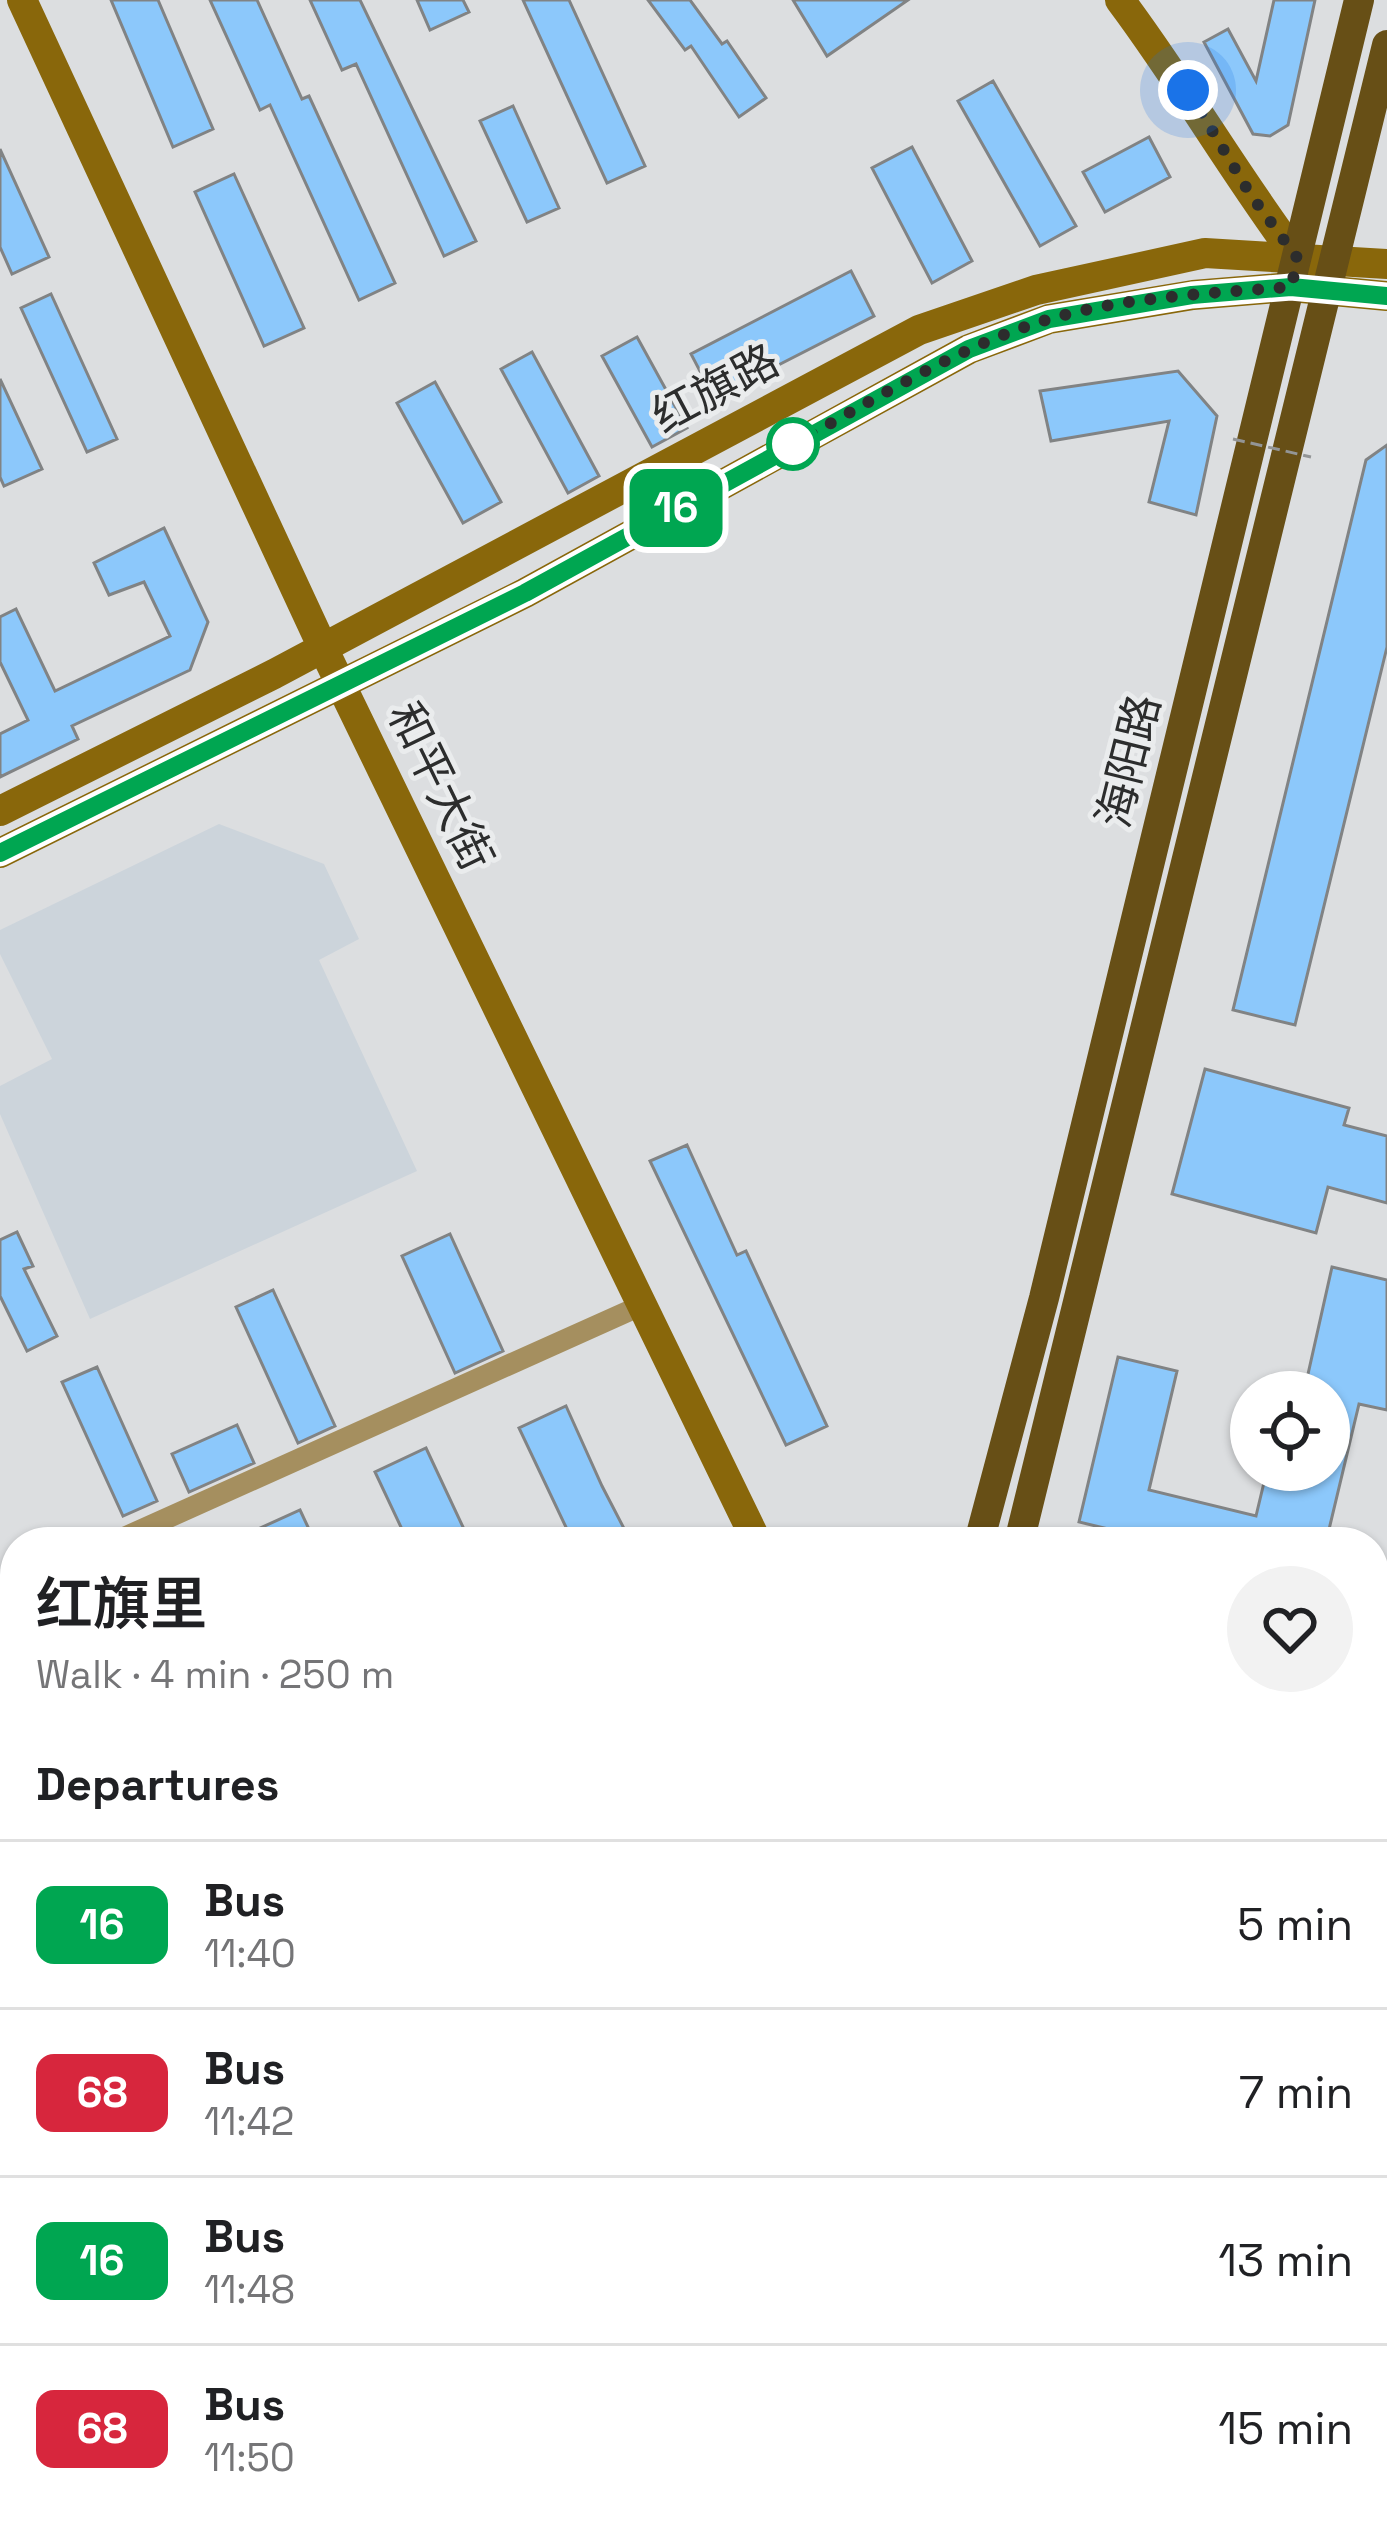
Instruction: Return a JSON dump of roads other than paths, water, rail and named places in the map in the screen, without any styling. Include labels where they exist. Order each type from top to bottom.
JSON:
[{"type":"main road","name":"和平大街","points":[[22,0],[323,648],[750,1527]]},
{"type":"main road","points":[[0,853],[525,593],[969,349],[1049,319],[1294,273],[1188,90],[1120,0]]},
{"type":"main road","name":"海阳路","points":[[983,1527],[1360,0]]},
{"type":"main road","name":"海阳路","points":[[1023,1527],[1387,45]]},
{"type":"main road","name":"红旗路","points":[[0,811],[323,648],[919,330],[1036,290],[1205,253],[1330,276],[1387,264]]},
{"type":"main road","points":[[1330,276],[1387,296]]},
{"type":"street","points":[[147,1527],[640,1306]]}]
